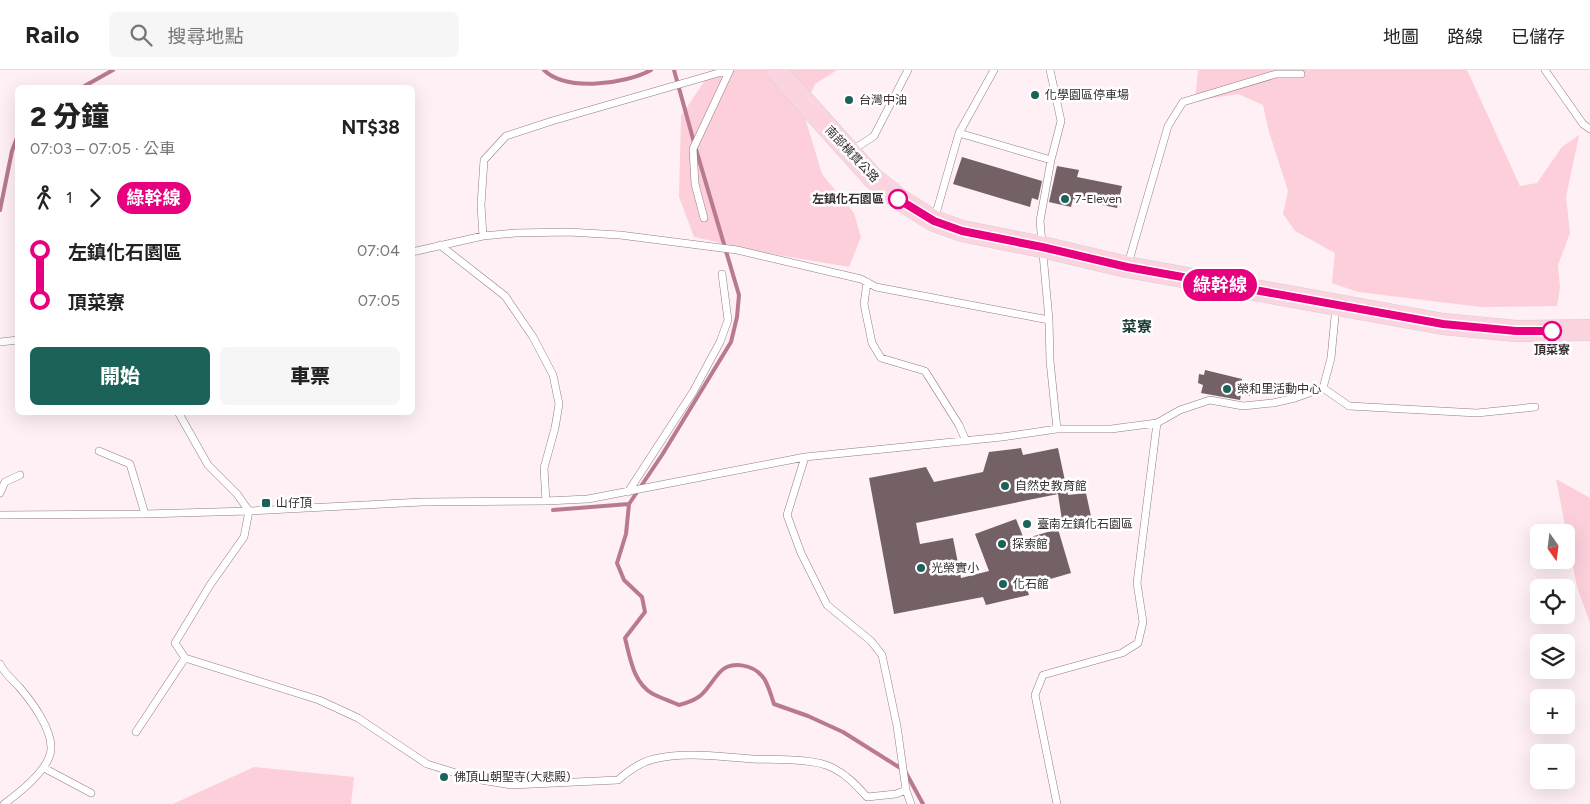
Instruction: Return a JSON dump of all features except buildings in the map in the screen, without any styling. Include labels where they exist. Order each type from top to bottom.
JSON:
[{"type":"main road","name":"南部橫貫公路","points":[[776,70],[873,178],[898,199],[934,221],[962,231],[1127,267],[1443,324],[1516,331],[1590,330]]},
{"type":"lane","points":[[704,218],[696,184],[693,149],[730,70]]},
{"type":"lane","points":[[483,236],[481,205],[484,160],[506,136],[552,120],[730,70]]},
{"type":"lane","points":[[849,152],[874,136],[908,70]]},
{"type":"lane","points":[[934,221],[960,132],[994,70]]},
{"type":"lane","points":[[1050,70],[1061,122],[1051,160],[1040,221],[1057,429]]},
{"type":"lane","points":[[1545,70],[1583,124],[1590,129]]},
{"type":"lane","points":[[1127,267],[1168,126],[1184,102],[1276,74],[1301,74]]},
{"type":"lane","points":[[960,132],[1051,160]]},
{"type":"lane","points":[[415,251],[483,236],[515,233],[568,232],[620,235],[737,250],[861,279],[876,287],[1049,320]]},
{"type":"lane","points":[[440,245],[505,296],[533,337],[553,375],[559,404],[555,428],[544,468],[546,501]]},
{"type":"lane","points":[[628,492],[694,392],[720,342],[728,320],[722,274]]},
{"type":"lane","points":[[867,282],[864,304],[872,343],[880,358],[924,371],[959,425],[966,441]]},
{"type":"lane","points":[[1323,388],[1331,358],[1336,306]]},
{"type":"lane","points":[[0,342],[15,340]]},
{"type":"lane","points":[[1323,388],[1348,406],[1478,413],[1535,407]]},
{"type":"lane","points":[[0,515],[145,514],[249,511],[422,502],[588,499],[805,457],[966,441],[1057,429],[1111,429],[1158,423],[1180,410],[1210,400],[1243,406],[1273,403],[1295,398],[1323,388]]},
{"type":"lane","points":[[180,415],[208,465],[237,494],[249,511],[244,537],[174,643],[185,658],[319,700],[358,718],[427,764],[476,779],[512,785],[618,780],[628,771],[652,759],[692,754],[752,759],[796,760],[831,767],[850,778],[867,797],[896,794],[906,790]]},
{"type":"lane","points":[[1057,804],[1035,695],[1043,676],[1122,653],[1138,643],[1143,622],[1136,583],[1158,423]]},
{"type":"lane","points":[[99,451],[130,464],[145,514]]},
{"type":"lane","points":[[805,457],[787,516],[801,553],[827,605],[871,642],[882,655],[897,726],[906,790],[911,804]]},
{"type":"lane","points":[[0,493],[5,482],[20,475]]},
{"type":"lane","points":[[136,732],[185,658]]},
{"type":"lane","points":[[0,664],[21,689],[47,727],[51,750],[44,768],[24,789],[4,804]]},
{"type":"lane","points":[[44,768],[91,793]]},
{"type":"shaded area","points":[[712,70],[837,70],[815,84],[803,111],[822,174],[854,213],[861,237],[849,267],[766,253],[694,237],[679,197],[681,116]]},
{"type":"shaded area","points":[[1198,70],[1467,70],[1520,186],[1537,183],[1562,147],[1579,135],[1566,197],[1570,233],[1558,265],[1560,288],[1557,306],[1481,307],[1358,292],[1332,283],[1335,253],[1295,231],[1283,214],[1288,191],[1269,132],[1263,105],[1238,94],[1195,101]]},
{"type":"shaded area","points":[[1556,479],[1590,498],[1590,623],[1577,587],[1574,569],[1575,524],[1565,524]]},
{"type":"shaded area","points":[[254,767],[354,777],[351,804],[173,804]]},
{"type":"waterway","points":[[86,85],[113,70]]},
{"type":"waterway","points":[[544,70],[554,77],[566,81],[596,84],[627,79],[651,70]]},
{"type":"waterway","points":[[674,70],[739,295],[737,317],[731,342],[662,455],[629,504],[626,534],[617,563],[624,580],[642,597],[645,612],[625,638],[633,669],[646,689],[679,705],[700,696],[725,668],[742,665],[753,669],[758,672],[768,685],[774,704],[808,716],[843,732],[905,771],[923,804]]},
{"type":"waterway","points":[[0,210],[15,143]]},
{"type":"waterway","points":[[553,510],[629,504]]},
{"type":"bus line","name":"綠幹線","points":[[898,199],[934,221],[962,231],[1127,267],[1443,324],[1516,331],[1552,331]]},
{"type":"place","name":"化學園區停車場","points":[[1035,95]]},
{"type":"place","name":"台灣中油","points":[[849,100]]},
{"type":"place","name":"左鎮化石園區","points":[[898,199]]},
{"type":"place","name":"7-Eleven","points":[[1065,199]]},
{"type":"place","name":"頂菜寮","points":[[1552,331]]},
{"type":"place","name":"榮和里活動中心","points":[[1227,389]]},
{"type":"place","name":"自然史教育館","points":[[1005,486]]},
{"type":"place","name":"山仔頂","points":[[266,503]]},
{"type":"place","name":"臺南左鎮化石園區","points":[[1027,524]]},
{"type":"place","name":"探索館","points":[[1002,544]]},
{"type":"place","name":"光榮實小","points":[[921,568]]},
{"type":"place","name":"化石館","points":[[1003,584]]},
{"type":"place","name":"佛頂山朝聖寺(大悲殿)","points":[[444,777]]},
{"type":"district","name":"菜寮","points":[[1137,327]]}]
